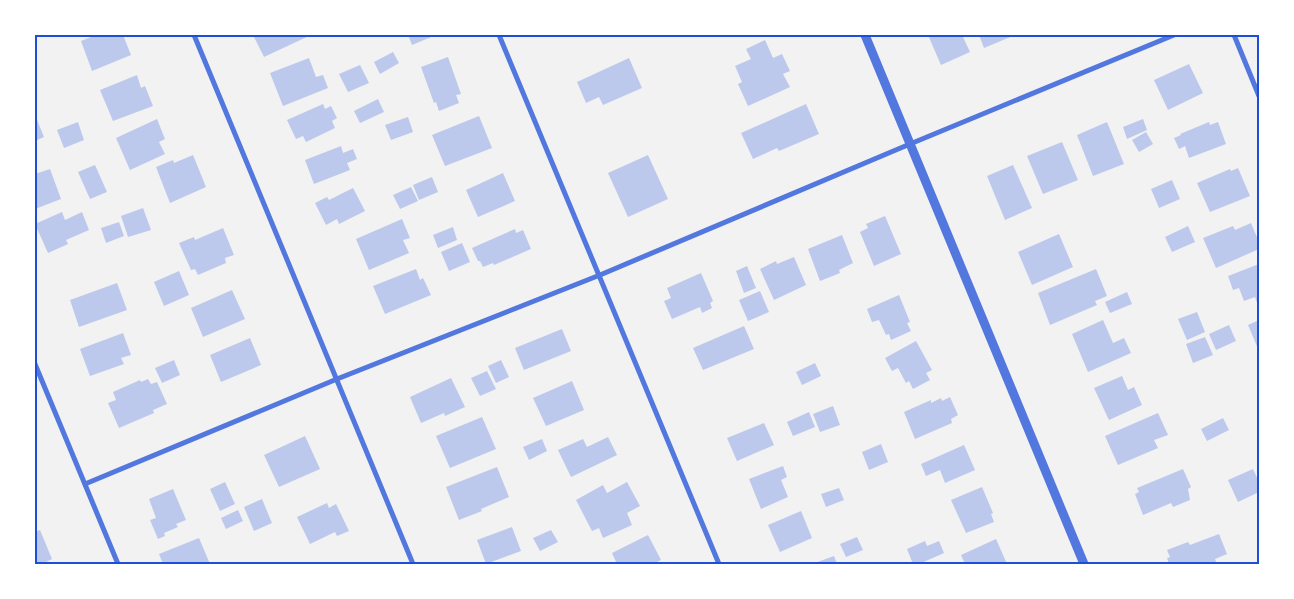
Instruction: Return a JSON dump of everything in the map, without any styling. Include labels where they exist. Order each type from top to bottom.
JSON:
[{"type":"street","points":[[194,35],[413,564]]},
{"type":"street","points":[[499,35],[719,564]]},
{"type":"street","points":[[866,35],[1084,564]]},
{"type":"street","points":[[85,484],[337,380],[600,275],[1174,35]]},
{"type":"street","points":[[1234,35],[1259,96]]},
{"type":"street","points":[[35,364],[118,564]]},
{"type":"building","points":[[96,35],[123,35],[131,55],[92,71],[81,41]]},
{"type":"building","points":[[253,35],[311,35],[264,57]]},
{"type":"building","points":[[408,35],[436,35],[412,45]]},
{"type":"building","points":[[928,35],[962,35],[970,52],[941,65]]},
{"type":"building","points":[[979,35],[1015,35],[984,48]]},
{"type":"building","points":[[765,40],[773,58],[782,54],[790,71],[783,74],[790,87],[748,106],[738,84],[742,82],[735,66],[751,59],[746,49]]},
{"type":"building","points":[[393,52],[399,63],[380,74],[374,62]]},
{"type":"building","points":[[448,57],[461,94],[456,95],[459,103],[439,111],[436,102],[434,103],[421,67]]},
{"type":"building","points":[[309,58],[316,77],[323,75],[328,88],[283,106],[270,73]]},
{"type":"building","points":[[629,58],[642,88],[603,105],[599,97],[586,103],[577,82]]},
{"type":"building","points":[[1189,64],[1203,93],[1168,110],[1154,80]]},
{"type":"building","points":[[360,65],[369,83],[348,92],[339,74]]},
{"type":"building","points":[[137,75],[141,88],[145,86],[153,106],[113,121],[100,90]]},
{"type":"building","points":[[378,99],[384,112],[360,123],[354,111]]},
{"type":"building","points":[[323,104],[325,109],[331,106],[337,118],[332,121],[335,128],[306,142],[303,136],[296,139],[287,120]]},
{"type":"building","points":[[806,104],[819,134],[779,151],[777,148],[753,159],[741,133]]},
{"type":"building","points":[[35,115],[44,137],[35,141]]},
{"type":"building","points":[[479,116],[492,148],[445,166],[432,135]]},
{"type":"building","points":[[408,117],[413,132],[391,140],[385,125]]},
{"type":"building","points":[[157,119],[165,139],[159,142],[165,154],[130,170],[116,138]]},
{"type":"building","points":[[1143,119],[1147,130],[1127,139],[1123,127]]},
{"type":"building","points":[[78,122],[84,140],[64,148],[57,130]]},
{"type":"building","points":[[1107,122],[1124,164],[1093,176],[1077,135]]},
{"type":"building","points":[[1209,122],[1210,125],[1218,122],[1226,144],[1189,158],[1185,146],[1179,149],[1174,138]]},
{"type":"building","points":[[1146,132],[1153,144],[1139,152],[1132,140]]},
{"type":"building","points":[[1062,142],[1078,180],[1043,194],[1027,156]]},
{"type":"building","points":[[341,146],[343,153],[353,149],[357,159],[347,163],[350,170],[314,184],[305,160]]},
{"type":"building","points":[[193,155],[206,187],[170,203],[156,167],[173,160],[174,163]]},
{"type":"building","points":[[648,155],[668,199],[628,217],[608,173]]},
{"type":"building","points":[[95,165],[107,192],[90,199],[78,172]]},
{"type":"building","points":[[1013,165],[1032,208],[1005,220],[987,176]]},
{"type":"building","points":[[1238,168],[1250,196],[1210,212],[1197,183],[1230,169],[1231,171]]},
{"type":"building","points":[[50,169],[61,199],[35,209],[35,174]]},
{"type":"building","points":[[503,173],[515,201],[478,217],[466,190]]},
{"type":"building","points":[[432,177],[438,192],[419,200],[413,185]]},
{"type":"building","points":[[1172,180],[1180,199],[1159,208],[1151,189]]},
{"type":"building","points":[[411,187],[418,201],[400,209],[393,195]]},
{"type":"building","points":[[353,188],[365,211],[339,224],[337,219],[326,225],[315,203],[327,197],[329,200]]},
{"type":"building","points":[[143,208],[151,230],[128,237],[121,216]]},
{"type":"building","points":[[62,212],[65,220],[82,212],[89,230],[66,240],[68,244],[48,253],[35,224]]},
{"type":"building","points":[[885,216],[901,254],[874,266],[860,232],[868,228],[866,224]]},
{"type":"building","points":[[402,219],[410,238],[403,240],[409,253],[369,270],[356,239]]},
{"type":"building","points":[[119,222],[124,236],[106,243],[101,228]]},
{"type":"building","points":[[1251,223],[1259,242],[1259,249],[1216,268],[1203,238],[1233,226],[1235,230]]},
{"type":"building","points":[[1188,226],[1195,242],[1172,252],[1165,237]]},
{"type":"building","points":[[453,227],[457,240],[438,248],[433,235]]},
{"type":"building","points":[[223,228],[234,255],[225,258],[226,263],[198,275],[195,269],[191,270],[179,243],[194,237],[195,240]]},
{"type":"building","points":[[515,229],[516,233],[523,230],[531,249],[494,265],[493,263],[483,267],[472,248]]},
{"type":"building","points":[[1059,234],[1073,267],[1032,285],[1018,252]]},
{"type":"building","points":[[842,235],[853,263],[839,270],[840,273],[820,281],[808,249]]},
{"type":"building","points":[[462,243],[470,262],[449,271],[441,252]]},
{"type":"building","points":[[794,257],[806,285],[774,300],[760,269],[776,261],[777,264]]},
{"type":"building","points":[[1259,264],[1259,303],[1257,303],[1255,297],[1244,301],[1239,288],[1233,290],[1228,276]]},
{"type":"building","points":[[747,266],[756,288],[744,293],[736,271]]},
{"type":"building","points":[[416,269],[420,280],[423,278],[431,295],[385,314],[373,286]]},
{"type":"building","points":[[1096,269],[1107,296],[1095,301],[1097,305],[1050,325],[1038,293]]},
{"type":"building","points":[[179,271],[189,295],[164,306],[154,282]]},
{"type":"building","points":[[701,273],[713,301],[710,303],[712,308],[702,313],[700,307],[672,319],[664,301],[671,298],[667,288]]},
{"type":"building","points":[[117,283],[127,310],[79,327],[70,300]]},
{"type":"building","points":[[232,290],[245,319],[203,337],[191,308]]},
{"type":"building","points":[[760,291],[769,312],[748,321],[739,300]]},
{"type":"building","points":[[1127,292],[1132,304],[1110,313],[1105,302]]},
{"type":"building","points":[[899,295],[910,322],[907,323],[911,331],[891,340],[889,334],[886,335],[879,320],[872,322],[867,309]]},
{"type":"building","points":[[1197,312],[1205,332],[1187,340],[1178,319]]},
{"type":"building","points":[[1103,320],[1113,343],[1124,338],[1131,353],[1088,372],[1072,334]]},
{"type":"building","points":[[1259,320],[1259,351],[1248,325]]},
{"type":"building","points":[[1229,325],[1236,341],[1216,350],[1209,334]]},
{"type":"building","points":[[744,326],[754,349],[703,370],[693,348]]},
{"type":"building","points":[[562,329],[571,351],[524,370],[515,348]]},
{"type":"building","points":[[123,333],[131,355],[121,358],[124,364],[90,376],[80,349]]},
{"type":"building","points":[[1205,337],[1213,355],[1193,363],[1186,344]]},
{"type":"building","points":[[250,338],[261,365],[221,382],[210,355]]},
{"type":"building","points":[[916,341],[932,370],[926,373],[930,380],[913,389],[909,381],[906,383],[898,368],[892,371],[885,358]]},
{"type":"building","points":[[174,360],[180,375],[162,383],[155,368]]},
{"type":"building","points":[[501,360],[509,377],[496,383],[488,366]]},
{"type":"building","points":[[815,363],[821,376],[802,385],[796,372]]},
{"type":"building","points":[[487,371],[496,389],[480,396],[471,378]]},
{"type":"building","points":[[1122,376],[1128,390],[1134,387],[1142,405],[1109,420],[1094,388]]},
{"type":"building","points":[[451,378],[465,407],[445,416],[444,413],[421,423],[410,397]]},
{"type":"building","points":[[148,379],[151,384],[157,382],[167,404],[153,410],[154,413],[119,428],[108,403],[116,400],[113,392],[140,380],[141,382]]},
{"type":"building","points":[[572,381],[584,410],[546,426],[533,398]]},
{"type":"building","points":[[950,397],[958,415],[951,419],[952,423],[915,439],[904,412],[931,400],[931,403],[941,398],[942,401]]},
{"type":"building","points":[[833,406],[840,425],[820,432],[813,414]]},
{"type":"building","points":[[809,412],[815,427],[793,436],[787,422]]},
{"type":"building","points":[[1158,413],[1168,435],[1154,440],[1158,448],[1118,465],[1105,436]]},
{"type":"building","points":[[482,417],[496,449],[450,468],[436,436]]},
{"type":"building","points":[[1223,418],[1229,430],[1207,441],[1201,429]]},
{"type":"building","points":[[764,423],[774,445],[737,461],[727,438]]},
{"type":"building","points":[[305,436],[320,469],[279,487],[264,455]]},
{"type":"building","points":[[608,437],[617,455],[571,477],[558,450],[583,439],[587,447]]},
{"type":"building","points":[[542,439],[547,451],[529,460],[523,447]]},
{"type":"building","points":[[881,444],[888,462],[869,470],[862,452]]},
{"type":"building","points":[[964,445],[975,470],[945,483],[940,470],[926,476],[921,464]]},
{"type":"building","points":[[783,466],[787,477],[781,480],[788,497],[761,509],[749,479]]},
{"type":"building","points":[[497,467],[509,497],[459,520],[446,487]]},
{"type":"building","points":[[1183,469],[1191,487],[1188,489],[1190,500],[1173,507],[1171,503],[1143,515],[1135,494],[1139,492],[1137,488]]},
{"type":"building","points":[[1253,469],[1259,482],[1259,492],[1238,502],[1228,480]]},
{"type":"building","points":[[225,482],[235,504],[220,511],[210,489]]},
{"type":"building","points":[[627,482],[640,506],[627,513],[632,525],[603,538],[599,528],[592,531],[576,500],[603,485],[607,493]]},
{"type":"building","points":[[982,487],[993,513],[991,514],[994,522],[966,533],[951,500]]},
{"type":"building","points":[[839,488],[844,500],[826,507],[821,494]]},
{"type":"building","points":[[173,489],[186,520],[176,524],[178,527],[164,533],[165,536],[158,539],[150,520],[156,518],[149,499]]},
{"type":"building","points":[[262,499],[272,523],[254,531],[244,507]]},
{"type":"building","points":[[327,503],[329,508],[336,504],[349,531],[337,536],[335,532],[310,544],[297,517]]},
{"type":"building","points":[[238,510],[243,521],[226,529],[221,518]]},
{"type":"building","points":[[801,511],[812,538],[780,552],[768,525]]},
{"type":"building","points":[[512,527],[521,551],[486,564],[477,540]]},
{"type":"building","points":[[40,530],[52,559],[42,564],[35,564],[35,532]]},
{"type":"building","points":[[551,530],[558,542],[540,551],[533,538]]},
{"type":"building","points":[[1219,534],[1227,554],[1215,559],[1217,564],[1169,564],[1167,558],[1170,557],[1167,550],[1188,542],[1190,545]]},
{"type":"building","points":[[648,535],[661,560],[653,564],[617,564],[612,553]]},
{"type":"building","points":[[857,537],[863,550],[846,557],[840,544]]},
{"type":"building","points":[[199,538],[210,564],[163,564],[159,554]]},
{"type":"building","points":[[996,539],[1007,564],[965,564],[961,555]]},
{"type":"building","points":[[925,541],[927,546],[939,541],[944,553],[919,564],[913,564],[907,549]]},
{"type":"building","points":[[834,556],[837,564],[812,564]]}]
